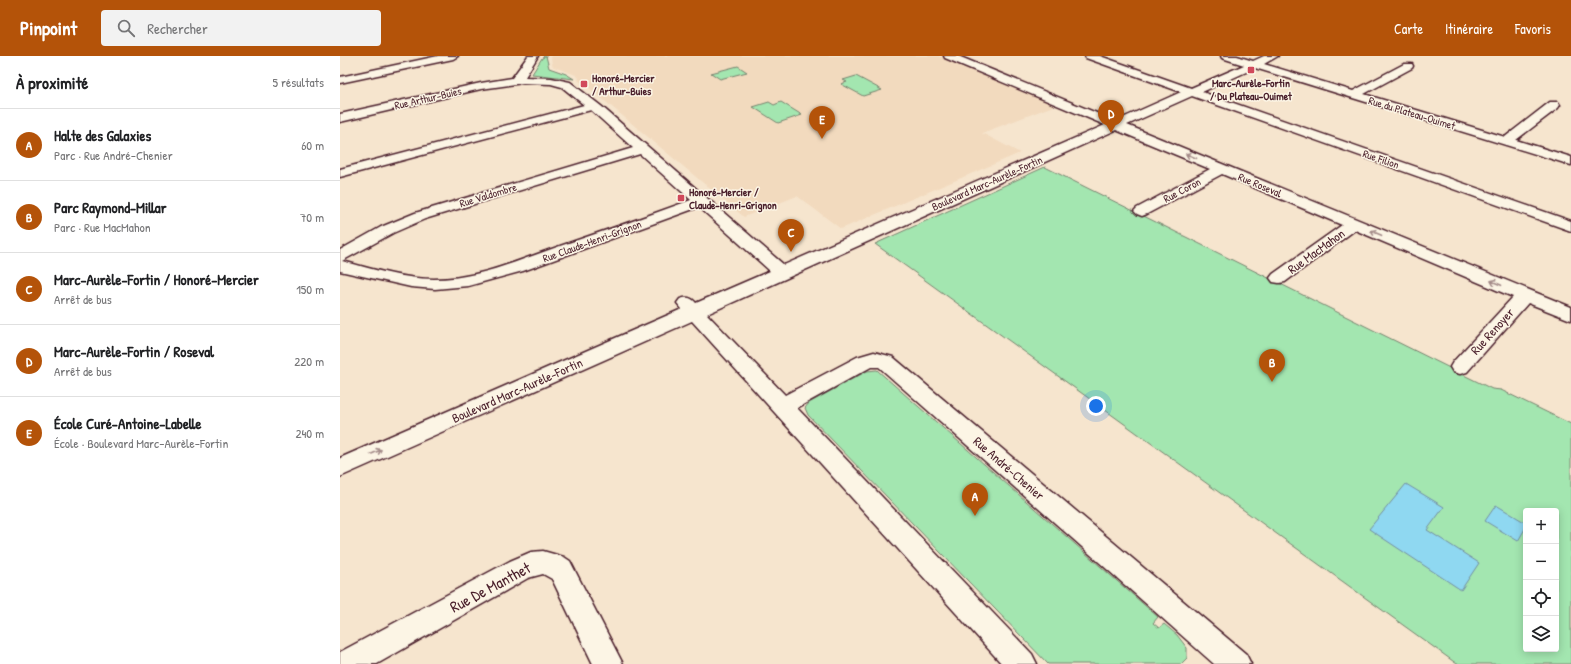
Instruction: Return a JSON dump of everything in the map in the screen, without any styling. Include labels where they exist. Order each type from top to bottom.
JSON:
[{"type":"street","points":[[340,80],[453,56]]},
{"type":"street","points":[[516,80],[524,72],[533,56]]},
{"type":"street","name":"Rue Roseval","points":[[949,56],[1571,314]]},
{"type":"street","name":"Rue Filion","points":[[1090,56],[1571,226]]},
{"type":"street","name":"Rue du Plateau-Ouimet","points":[[1226,56],[1252,61],[1354,95],[1571,162]]},
{"type":"street","name":"Boulevard Marc-Aurèle-Fortin","points":[[340,468],[778,269],[1252,61],[1273,56]]},
{"type":"street","points":[[1354,95],[1408,66]]},
{"type":"street","points":[[516,80],[545,80],[563,83],[570,87],[642,148],[778,269]]},
{"type":"street","name":"Rue Arthur-Buies","points":[[340,118],[481,86],[516,80]]},
{"type":"street","points":[[1506,142],[1554,104]]},
{"type":"street","points":[[340,172],[593,106]]},
{"type":"street","name":"Rue Valdombre","points":[[340,257],[387,230],[416,217],[642,148]]},
{"type":"street","name":"Rue Coron","points":[[1142,211],[1221,169]]},
{"type":"street","name":"Rue Claude-Henri-Grignon","points":[[340,266],[420,283],[443,284],[470,280],[510,270],[702,201]]},
{"type":"street","name":"Rue MacMahon","points":[[1279,278],[1353,224]]},
{"type":"street","name":"Rue Renoyer","points":[[1460,367],[1525,295]]},
{"type":"street","points":[[690,308],[1022,664]]},
{"type":"street","name":"Boulevard Marc-Aurèle-Fortin","points":[[340,453],[690,308]]},
{"type":"street","name":"Rue André-Chenier","points":[[782,406],[864,362],[874,359],[886,362],[1222,660]]},
{"type":"street","name":"Rue De Manthet","points":[[348,664],[528,565],[541,562],[551,563],[561,570],[608,664]]},
{"type":"shaded area","points":[[551,56],[938,56],[1056,105],[982,133],[1020,153],[841,229],[797,196],[744,217],[578,80],[579,78],[576,75],[554,67],[552,65]]},
{"type":"green space","points":[[543,56],[546,56],[549,68],[566,74],[574,79],[532,74],[544,57]]},
{"type":"green space","points":[[738,66],[747,72],[720,79],[711,73]]},
{"type":"green space","points":[[856,76],[882,90],[863,96],[841,84],[847,82],[843,80]]},
{"type":"green space","points":[[769,102],[774,105],[781,102],[802,115],[778,123],[753,107]]},
{"type":"green space","points":[[1045,167],[1492,389],[1501,390],[1571,424],[1571,664],[1457,664],[875,244]]},
{"type":"green space","points":[[877,370],[1158,617],[1153,623],[1159,628],[1164,624],[1177,635],[1187,648],[1187,658],[1181,664],[1048,664],[808,415],[805,408],[809,403],[867,371]]},
{"type":"water","points":[[1406,484],[1444,507],[1427,530],[1479,563],[1461,590],[1369,529]]},
{"type":"water","points":[[1496,505],[1523,521],[1523,532],[1518,541],[1485,521]]},
{"type":"place","name":"Marc-Aurèle-Fortin / Du Plateau-Ouimet","points":[[1251,70]]},
{"type":"place","name":"Honoré-Mercier / Arthur-Buies","points":[[584,84]]},
{"type":"place","name":"Marc-Aurèle-Fortin / Roseval","points":[[1111,133]]},
{"type":"place","name":"École Curé-Antoine-Labelle","points":[[822,139]]},
{"type":"place","name":"Honoré-Mercier / Claude-Henri-Grignon","points":[[681,198]]},
{"type":"place","name":"Marc-Aurèle-Fortin / Honoré-Mercier","points":[[791,252]]},
{"type":"place","name":"Parc Raymond-Millar","points":[[1272,382]]},
{"type":"place","name":"Halte des Galaxies","points":[[975,516]]}]
